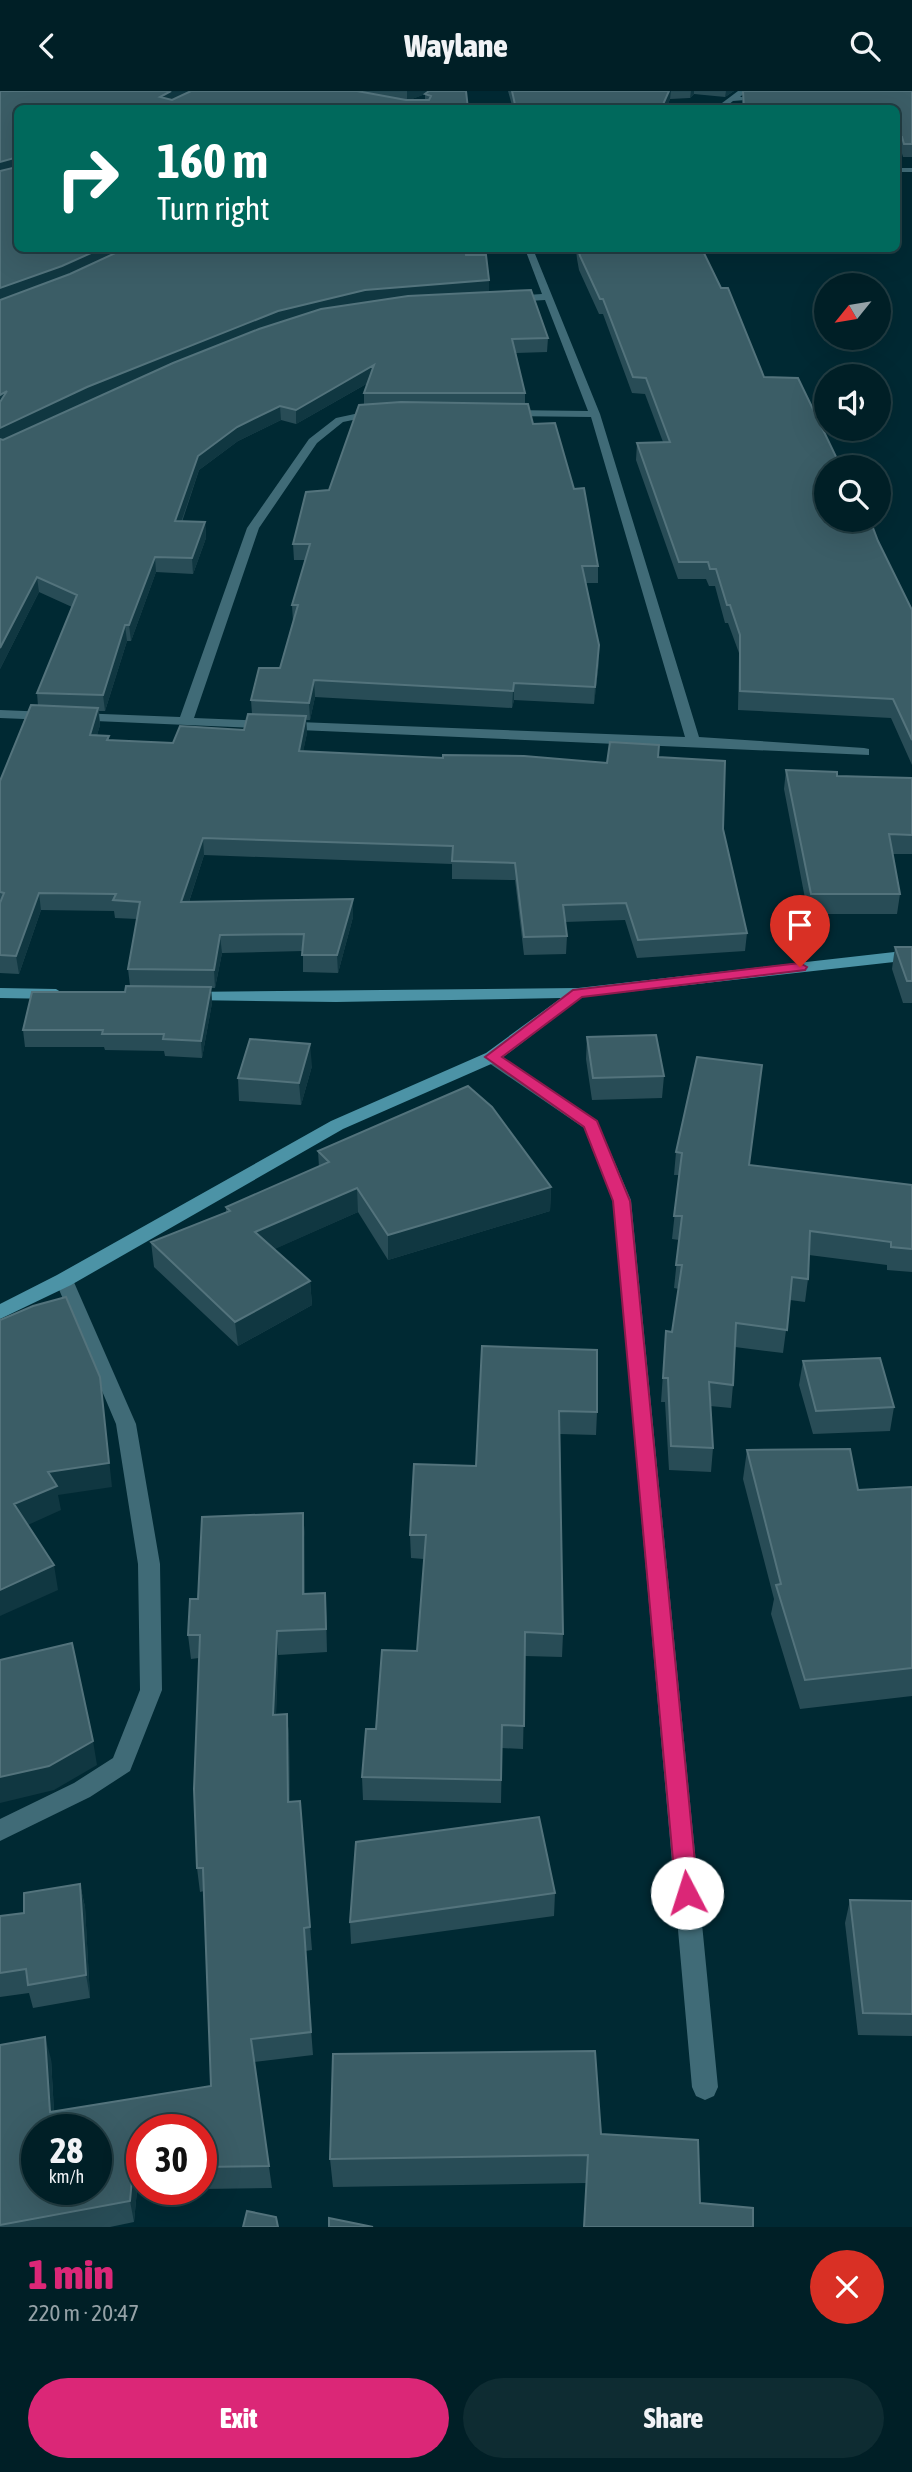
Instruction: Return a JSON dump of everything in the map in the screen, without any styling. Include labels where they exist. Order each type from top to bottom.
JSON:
[{"type":"street","points":[[724,105],[743,91]]},
{"type":"street","points":[[734,99],[773,97]]},
{"type":"street","points":[[530,252],[595,414],[693,741]]},
{"type":"street","points":[[497,299],[547,297]]},
{"type":"street","points":[[186,720],[253,528],[313,441],[340,420],[368,412],[390,411]]},
{"type":"street","points":[[491,413],[595,414]]},
{"type":"street","points":[[0,714],[693,741],[864,752]]},
{"type":"street","points":[[175,995],[336,997],[578,993],[912,955]]},
{"type":"street","points":[[0,993],[67,994]]},
{"type":"street","points":[[0,1312],[64,1280],[337,1125],[492,1057],[578,993]]},
{"type":"street","points":[[492,1057],[591,1125],[622,1201],[705,2087]]},
{"type":"street","points":[[0,1832],[82,1790],[122,1764],[151,1690],[149,1563],[126,1424],[64,1280]]},
{"type":"building","points":[[0,91],[171,91],[160,97],[172,100],[191,91],[357,91],[406,100],[429,100],[431,96],[425,94],[429,91],[466,91],[468,105],[14,105],[14,158],[0,162]]},
{"type":"building","points":[[512,91],[669,91],[663,105],[515,105]]},
{"type":"building","points":[[743,91],[912,91],[912,144],[904,144],[900,137],[900,105],[744,105]]},
{"type":"building","points":[[14,168],[14,252],[93,252],[0,288],[0,171]]},
{"type":"building","points":[[118,252],[466,252],[466,255],[486,255],[489,280],[365,290],[278,311],[87,387],[0,428],[0,402],[7,391],[0,395],[0,300],[70,274]]},
{"type":"building","points":[[579,252],[703,252],[721,288],[728,288],[764,377],[798,378],[814,411],[814,441],[828,441],[835,455],[814,455],[814,532],[875,532],[912,610],[912,740],[893,699],[740,691],[740,635],[730,605],[727,605],[716,569],[710,569],[708,562],[679,562],[637,443],[670,442],[646,378],[633,377],[603,299],[600,299]]},
{"type":"building","points":[[531,290],[548,338],[512,339],[525,393],[364,393],[374,365],[296,410],[280,406],[237,427],[198,456],[175,521],[205,522],[192,558],[155,557],[129,625],[125,625],[103,695],[37,693],[77,595],[37,577],[0,648],[0,439],[3,440],[173,363],[259,329],[321,309],[408,296]]},
{"type":"building","points":[[401,402],[528,404],[533,424],[555,423],[574,489],[584,488],[598,566],[582,566],[599,645],[595,687],[514,683],[513,691],[314,680],[309,703],[251,700],[259,668],[280,668],[298,605],[292,605],[310,544],[293,544],[306,492],[329,490],[359,405]]},
{"type":"building","points":[[31,705],[98,708],[90,735],[109,736],[107,740],[173,743],[180,726],[244,730],[248,714],[306,716],[299,751],[443,758],[443,755],[524,756],[607,763],[610,742],[659,745],[658,757],[725,761],[723,829],[747,933],[638,940],[626,903],[563,905],[567,936],[524,937],[515,863],[452,861],[453,846],[203,838],[181,902],[353,899],[337,955],[302,955],[304,934],[220,935],[214,970],[128,969],[140,902],[113,900],[116,894],[39,893],[16,956],[0,955],[0,903],[4,893],[0,892],[0,781]]},
{"type":"building","points":[[786,770],[837,772],[837,776],[912,778],[912,835],[889,834],[900,894],[811,894]]},
{"type":"building","points":[[895,947],[912,947],[912,981],[907,981]]},
{"type":"building","points":[[126,986],[211,987],[201,1041],[163,1039],[164,1034],[102,1034],[103,1030],[23,1030],[32,992],[125,992]]},
{"type":"building","points":[[656,1035],[664,1076],[593,1078],[587,1037]]},
{"type":"building","points":[[250,1039],[310,1044],[299,1083],[238,1078]]},
{"type":"building","points":[[697,1057],[762,1065],[749,1165],[912,1185],[912,1249],[891,1247],[891,1242],[810,1231],[808,1279],[792,1277],[787,1330],[736,1323],[733,1385],[709,1382],[713,1448],[671,1446],[668,1378],[663,1378],[666,1331],[672,1332],[682,1265],[676,1265],[682,1216],[674,1216],[682,1153],[676,1152]]},
{"type":"building","points":[[468,1086],[492,1107],[551,1187],[388,1235],[357,1188],[255,1232],[310,1281],[235,1322],[151,1242],[230,1211],[226,1207],[329,1162],[318,1151]]},
{"type":"building","points":[[66,1297],[100,1377],[109,1463],[48,1472],[57,1486],[14,1504],[54,1565],[0,1590],[0,1320],[33,1306]]},
{"type":"building","points":[[482,1346],[597,1350],[597,1412],[559,1411],[563,1634],[525,1632],[524,1726],[502,1725],[501,1780],[362,1777],[366,1729],[376,1729],[382,1650],[417,1651],[426,1535],[410,1535],[414,1464],[476,1466]]},
{"type":"building","points":[[880,1358],[894,1407],[816,1411],[803,1361]]},
{"type":"building","points":[[850,1449],[858,1490],[912,1487],[912,1668],[805,1680],[776,1585],[781,1584],[747,1450]]},
{"type":"building","points":[[303,1513],[303,1594],[325,1593],[326,1629],[277,1631],[273,1715],[287,1714],[288,1802],[300,1801],[310,1927],[304,1928],[311,2032],[251,2039],[269,2166],[217,2167],[217,2114],[126,2114],[126,2202],[112,2204],[112,2114],[21,2114],[21,2205],[108,2205],[0,2225],[0,2045],[45,2037],[50,2112],[211,2086],[203,1868],[197,1868],[194,1789],[200,1635],[188,1635],[190,1599],[198,1599],[202,1517]]},
{"type":"building","points":[[72,1643],[93,1741],[49,1766],[0,1777],[0,1660]]},
{"type":"building","points":[[539,1817],[555,1893],[350,1922],[356,1842]]},
{"type":"building","points":[[80,1884],[86,1975],[28,1985],[26,1969],[0,1973],[0,1916],[24,1913],[24,1893]]},
{"type":"building","points":[[850,1900],[912,1901],[912,2014],[863,2013]]},
{"type":"building","points":[[595,2051],[601,2134],[698,2140],[700,2203],[753,2208],[753,2227],[584,2227],[588,2155],[330,2159],[333,2054]]},
{"type":"building","points":[[247,2211],[276,2217],[278,2227],[243,2227]]},
{"type":"building","points":[[329,2218],[373,2227],[329,2227]]},
{"type":"route","points":[[687,1893],[622,1201],[591,1125],[492,1057],[578,993],[800,967]]}]
